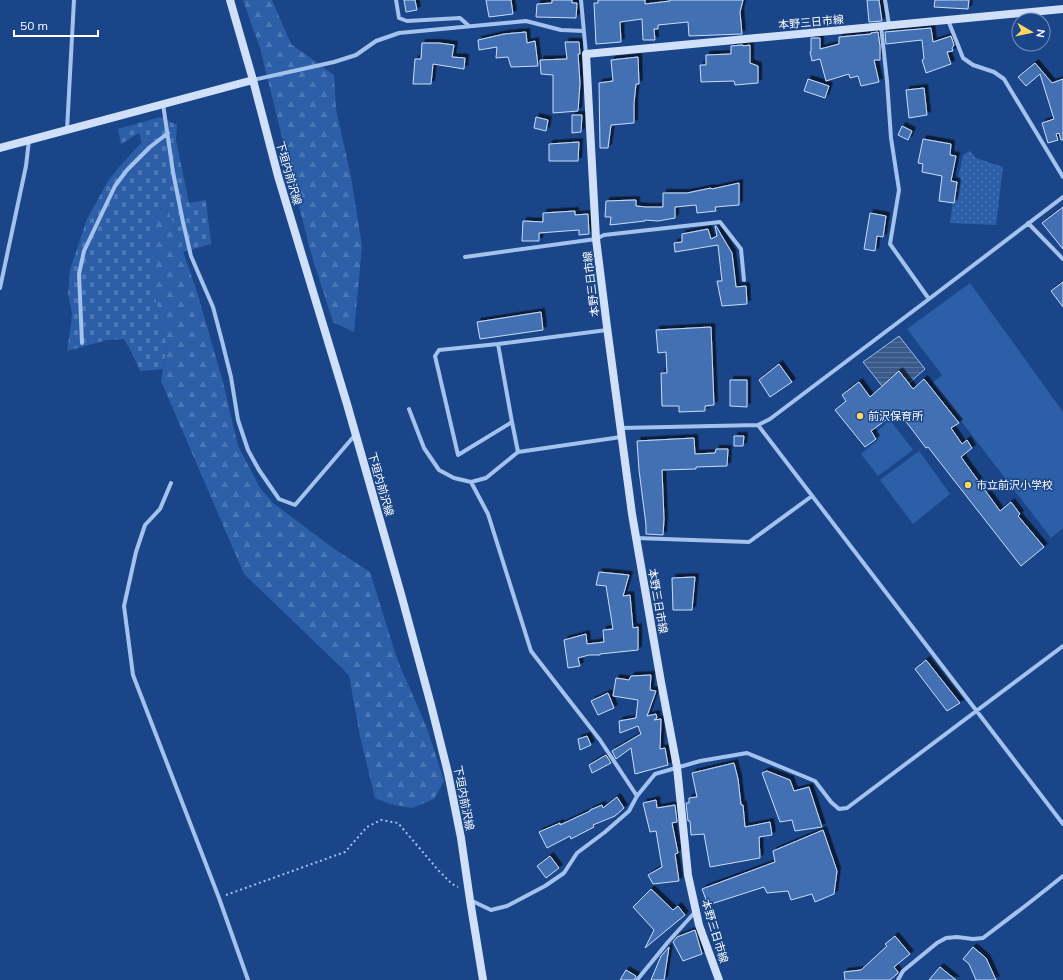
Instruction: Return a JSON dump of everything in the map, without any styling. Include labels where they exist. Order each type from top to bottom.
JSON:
[{"type":"main road","name":"下垣内前沢線","points":[[230,0],[278,176],[356,434],[431,705],[448,773],[461,838],[483,980]]},
{"type":"main road","name":"本野三日市線","points":[[719,980],[699,925],[688,875],[677,768],[632,514],[596,239],[586,54],[1063,9]]},
{"type":"main road","points":[[0,148],[253,80]]},
{"type":"street","points":[[68,130],[74,0]]},
{"type":"street","points":[[396,0],[399,18],[408,21],[460,18],[469,26]]},
{"type":"street","points":[[581,0],[586,54]]},
{"type":"street","points":[[885,0],[887,81],[891,138],[900,190],[890,244],[929,299]]},
{"type":"street","points":[[948,20],[963,58],[973,65],[994,72],[1004,79],[1063,177]]},
{"type":"street","points":[[253,80],[334,62],[356,55],[376,41],[399,33],[526,21],[561,30],[584,31]]},
{"type":"street","points":[[163,104],[173,172],[191,256],[213,307],[231,378],[238,420],[248,450],[259,470],[279,499],[295,505],[356,434]]},
{"type":"street","points":[[82,343],[79,274],[84,251],[115,186],[127,170],[150,147],[168,133]]},
{"type":"street","points":[[0,288],[26,166],[29,140]]},
{"type":"street","points":[[409,409],[424,448],[439,470],[454,478],[472,482],[486,478],[518,452],[621,432],[758,425],[770,419],[1063,197]]},
{"type":"street","points":[[465,257],[596,239],[604,235],[720,222],[741,249],[744,280]]},
{"type":"street","points":[[1028,223],[1063,259]]},
{"type":"street","points":[[512,422],[458,455],[435,356],[439,350],[607,330]]},
{"type":"street","points":[[498,344],[518,452]]},
{"type":"street","points":[[758,425],[1063,824]]},
{"type":"street","points":[[472,482],[488,514],[531,651],[600,740],[637,796]]},
{"type":"street","points":[[171,483],[160,509],[145,525],[136,552],[124,606],[133,675],[219,898],[248,980]]},
{"type":"street","points":[[636,538],[749,542],[812,496]]},
{"type":"street","points":[[470,900],[491,910],[507,906],[545,886],[564,873],[577,853],[605,832],[629,811],[637,796],[655,774],[700,761],[747,753],[814,781],[831,802],[839,809],[847,808],[1063,646]]},
{"type":"street","points":[[898,980],[903,971],[937,943],[946,938],[983,938],[1063,876]]},
{"type":"street","points":[[637,980],[696,911]]},
{"type":"path","points":[[219,898],[345,852],[368,827],[381,820],[398,823],[439,871],[452,884],[462,889],[470,900]]},
{"type":"green space","points":[[243,0],[272,0],[291,44],[334,75],[336,109],[351,177],[362,246],[354,332],[333,322],[310,250],[260,48]]},
{"type":"green space","points":[[160,117],[177,125],[176,140],[189,203],[206,200],[211,244],[183,252],[169,211],[153,208],[153,289],[167,347],[163,369],[140,371],[124,339],[107,340],[67,351],[72,312],[68,295],[70,270],[87,219],[108,181],[142,142],[139,133],[121,144],[118,129]]},
{"type":"green space","points":[[970,151],[976,158],[1003,167],[996,225],[950,223],[963,155]]},
{"type":"green space","points":[[153,208],[169,211],[197,292],[223,382],[238,446],[260,488],[273,503],[333,548],[370,572],[397,659],[427,728],[444,781],[434,799],[412,808],[390,804],[375,798],[360,736],[349,675],[244,574],[161,381],[167,347],[153,289]]},
{"type":"green space","points":[[970,283],[1063,412],[1063,528],[1051,538],[932,383],[942,375],[907,329]]},
{"type":"green space","points":[[890,420],[913,450],[878,476],[861,454],[879,439],[875,433]]},
{"type":"green space","points":[[919,451],[950,494],[913,524],[880,480]]},
{"type":"shaded area","points":[[899,336],[925,369],[909,383],[899,371],[882,386],[863,362]]},
{"type":"building","points":[[404,0],[415,0],[417,10],[406,12]]},
{"type":"building","points":[[486,0],[511,0],[513,14],[489,17]]},
{"type":"building","points":[[552,0],[572,0],[572,3],[577,3],[576,18],[536,17],[537,4],[552,3]]},
{"type":"building","points":[[598,0],[645,0],[645,4],[670,0],[743,0],[740,12],[742,34],[689,36],[688,22],[658,25],[658,29],[654,29],[655,40],[643,40],[642,19],[620,22],[621,42],[596,44],[594,3],[598,3]]},
{"type":"building","points":[[867,0],[879,0],[882,21],[869,22]]},
{"type":"building","points":[[935,0],[969,0],[968,9],[934,7]]},
{"type":"building","points":[[931,28],[933,42],[951,36],[954,45],[952,48],[953,51],[947,52],[951,64],[926,73],[922,60],[924,59],[922,40],[886,44],[885,32]]},
{"type":"building","points":[[526,32],[527,43],[535,41],[538,66],[511,67],[508,57],[496,58],[497,47],[479,50],[478,40],[504,34]]},
{"type":"building","points":[[878,32],[880,60],[874,60],[879,82],[861,86],[858,76],[850,78],[849,74],[826,81],[820,59],[812,61],[810,52],[811,38],[820,38],[820,49],[839,44],[839,37]]},
{"type":"building","points":[[565,42],[579,42],[580,54],[578,54],[580,83],[578,111],[553,113],[553,75],[541,74],[540,60],[567,59]]},
{"type":"building","points":[[422,43],[454,45],[452,57],[465,58],[464,69],[433,64],[431,84],[413,84],[415,59],[421,59]]},
{"type":"building","points":[[750,45],[750,63],[758,66],[758,83],[735,85],[734,81],[701,82],[700,65],[706,65],[706,55],[731,54],[731,46]]},
{"type":"building","points":[[638,57],[639,84],[636,84],[634,123],[611,125],[608,148],[600,148],[599,83],[613,81],[611,60]]},
{"type":"building","points":[[1035,63],[1052,83],[1063,79],[1063,140],[1061,140],[1059,133],[1056,134],[1058,140],[1048,143],[1042,123],[1054,119],[1040,74],[1026,86],[1018,77]]},
{"type":"building","points":[[808,79],[829,86],[825,98],[804,91]]},
{"type":"building","points":[[924,88],[927,115],[909,118],[906,90]]},
{"type":"building","points":[[572,115],[582,115],[581,132],[572,133]]},
{"type":"building","points":[[536,117],[548,120],[546,131],[534,128]]},
{"type":"building","points":[[902,126],[912,131],[908,140],[898,135]]},
{"type":"building","points":[[923,139],[951,144],[950,155],[956,156],[951,181],[957,182],[954,203],[939,201],[942,176],[922,172],[923,164],[918,163]]},
{"type":"building","points":[[579,142],[578,161],[549,161],[549,144]]},
{"type":"building","points":[[739,183],[739,205],[715,207],[716,211],[697,213],[696,205],[675,207],[675,218],[658,221],[645,220],[610,225],[611,217],[605,217],[606,201],[636,200],[636,206],[663,207],[663,193],[687,193]]},
{"type":"building","points":[[1063,207],[1063,249],[1042,223]]},
{"type":"building","points":[[575,211],[575,215],[588,214],[589,234],[579,235],[579,230],[539,233],[539,241],[522,241],[523,221],[543,222],[543,213]]},
{"type":"building","points":[[870,213],[886,216],[883,237],[877,236],[875,251],[864,249]]},
{"type":"building","points":[[715,226],[732,253],[736,287],[746,286],[747,304],[722,306],[717,281],[722,281],[718,245],[675,252],[674,243],[682,242],[682,234],[708,229],[711,239],[717,236]]},
{"type":"building","points":[[1063,282],[1063,307],[1051,291]]},
{"type":"building","points":[[541,312],[543,330],[480,339],[477,322]]},
{"type":"building","points":[[711,327],[714,405],[705,406],[705,411],[679,412],[679,406],[662,406],[661,373],[667,373],[666,352],[658,353],[656,330]]},
{"type":"building","points":[[779,364],[792,382],[770,397],[759,380]]},
{"type":"building","points":[[899,371],[913,389],[924,379],[959,423],[951,428],[962,444],[967,440],[972,448],[961,457],[1000,511],[1011,502],[1020,514],[1018,516],[1044,547],[1021,566],[898,411],[871,431],[876,439],[865,447],[835,410],[846,401],[842,395],[859,382],[870,397]]},
{"type":"building","points":[[730,380],[747,380],[747,407],[730,406]]},
{"type":"building","points":[[734,436],[744,436],[743,446],[734,446]]},
{"type":"building","points":[[694,438],[695,454],[715,453],[716,449],[728,449],[727,466],[662,470],[664,519],[663,535],[646,534],[637,441]]},
{"type":"building","points":[[599,572],[629,575],[623,596],[630,595],[633,628],[638,627],[638,650],[589,655],[578,658],[580,666],[568,668],[564,640],[586,634],[587,644],[604,642],[603,630],[613,629],[606,586],[596,585]]},
{"type":"building","points":[[695,577],[692,610],[673,610],[672,578]]},
{"type":"building","points":[[926,660],[960,703],[947,711],[915,669]]},
{"type":"building","points":[[651,675],[650,690],[656,691],[647,716],[656,714],[657,718],[654,720],[661,719],[660,749],[665,748],[668,765],[635,774],[631,748],[616,759],[612,751],[641,734],[638,726],[620,733],[619,721],[636,718],[638,700],[613,696],[616,678],[629,680],[631,676]]},
{"type":"building","points":[[608,693],[614,708],[598,715],[591,701]]},
{"type":"building","points":[[587,736],[591,745],[580,750],[578,739]]},
{"type":"building","points":[[606,755],[611,763],[592,773],[589,765]]},
{"type":"building","points":[[734,763],[738,779],[741,805],[743,805],[745,827],[770,822],[772,835],[759,837],[760,858],[710,867],[704,834],[691,835],[690,821],[688,821],[686,803],[689,803],[689,798],[697,797],[692,773]]},
{"type":"building","points":[[767,771],[790,780],[794,791],[809,787],[822,827],[795,831],[792,820],[780,822],[762,773]]},
{"type":"building","points":[[617,797],[624,808],[615,816],[593,825],[594,827],[571,839],[570,836],[547,848],[539,832],[560,823],[560,825],[602,805],[603,808]]},
{"type":"building","points":[[656,800],[657,808],[675,805],[677,822],[672,823],[678,853],[675,854],[679,881],[653,884],[648,875],[662,867],[656,831],[650,832],[643,803]]},
{"type":"building","points":[[823,830],[837,871],[834,894],[815,902],[812,894],[791,900],[788,891],[767,893],[764,887],[708,905],[702,889],[775,862],[773,851]]},
{"type":"building","points":[[550,856],[559,868],[546,878],[537,866]]},
{"type":"building","points":[[651,889],[673,910],[678,906],[685,915],[645,948],[654,930],[633,907]]},
{"type":"building","points":[[695,930],[702,954],[683,961],[673,942],[677,937]]},
{"type":"building","points":[[895,936],[910,954],[894,967],[898,973],[890,980],[845,980],[844,972],[861,970],[887,946],[885,944]]},
{"type":"building","points":[[669,947],[664,980],[651,980],[661,956]]},
{"type":"building","points":[[973,947],[986,958],[996,980],[976,980],[969,964],[963,959]]},
{"type":"building","points":[[940,967],[956,980],[929,980]]},
{"type":"building","points":[[626,970],[636,976],[634,980],[620,980]]},
{"type":"place","name":"前沢保育所","points":[[860,416]]},
{"type":"place","name":"市立前沢小学校","points":[[968,485]]}]
